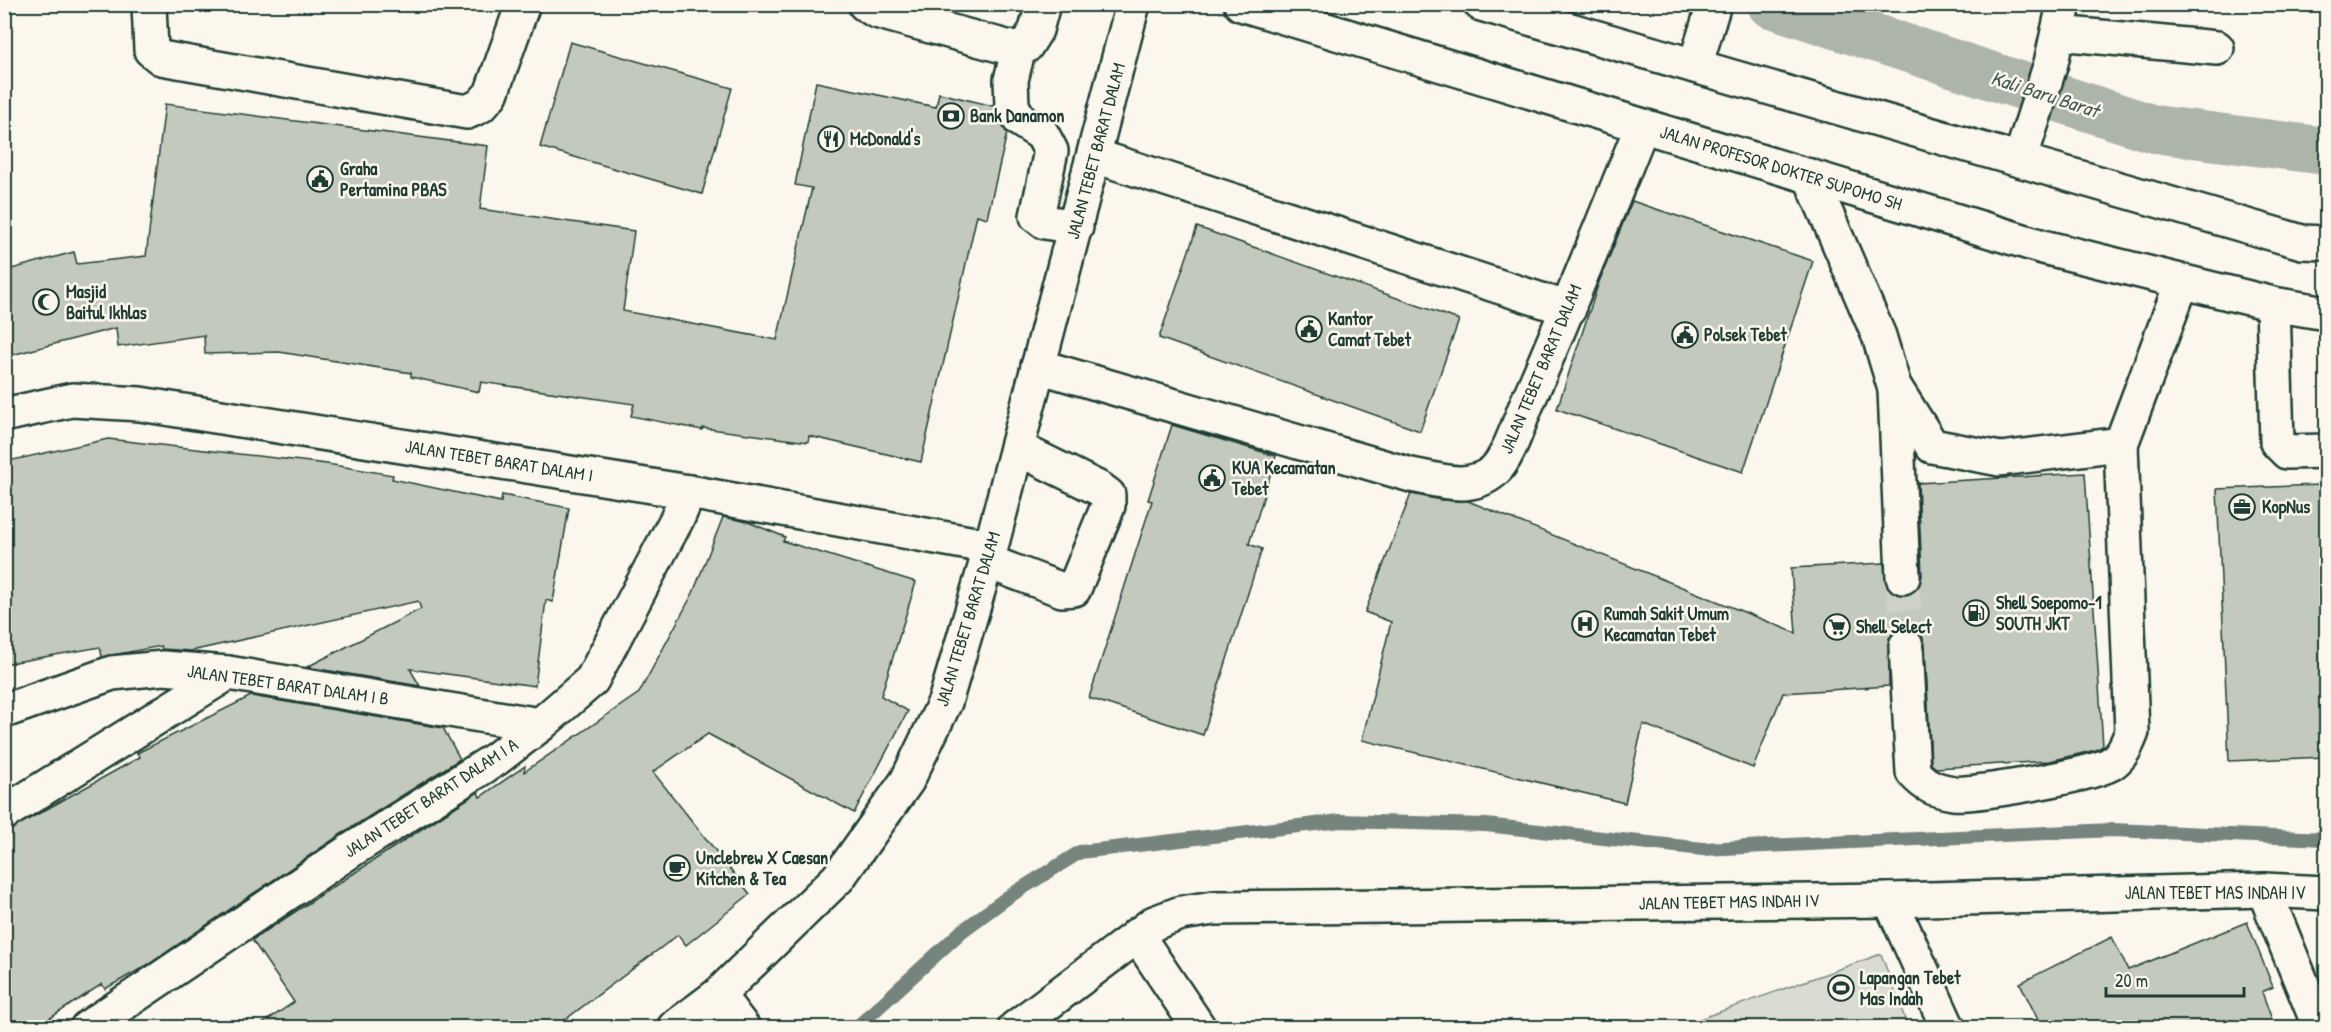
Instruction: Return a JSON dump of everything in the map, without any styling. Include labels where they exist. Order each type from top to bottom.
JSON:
[{"type":"street","points":[[148,4],[151,50],[161,58],[467,112],[480,106],[491,94],[523,4]]},
{"type":"street","points":[[865,4],[876,11],[1010,48],[1026,46],[1036,30],[1042,4]]},
{"type":"street","name":"JALAN TEBET BARAT DALAM","points":[[674,1028],[732,1013],[838,878],[907,781],[945,702],[989,554],[1133,4]]},
{"type":"street","name":"JALAN PROFESOR DOKTER SUPOMO SH","points":[[1241,4],[2043,247],[2273,304],[2326,313]]},
{"type":"street","points":[[1481,4],[1695,66],[2024,147],[2302,242],[2326,243]]},
{"type":"street","points":[[1695,66],[1714,5]]},
{"type":"street","points":[[2024,147],[2058,34],[2217,48]]},
{"type":"street","points":[[1019,47],[1011,80],[1012,106],[1020,120],[1042,134],[1051,151],[1037,216],[1045,222],[1076,227]]},
{"type":"street","name":"JALAN TEBET BARAT DALAM","points":[[1038,366],[1411,475],[1463,484],[1484,477],[1501,463],[1569,309],[1642,126]]},
{"type":"street","points":[[1095,156],[1569,309]]},
{"type":"street","points":[[1810,176],[1879,336],[1894,386],[1903,577]]},
{"type":"street","points":[[1906,646],[1913,772],[1924,784],[1957,794],[2085,774],[2111,765],[2125,750],[2132,732],[2121,444],[2182,282]]},
{"type":"street","points":[[2273,304],[2277,442],[2287,452],[2326,451]]},
{"type":"street","points":[[1894,386],[1932,446],[2000,459],[2121,444]]},
{"type":"street","name":"JALAN TEBET BARAT DALAM I","points":[[4,415],[72,400],[140,404],[689,492],[989,554],[1062,590],[1074,589],[1108,506],[1108,495],[1017,448]]},
{"type":"street","name":"JALAN TEBET BARAT DALAM I A","points":[[87,1028],[353,849],[496,759],[592,680],[689,492]]},
{"type":"street","name":"JALAN TEBET BARAT DALAM I B","points":[[4,711],[112,673],[163,668],[228,673],[540,725]]},
{"type":"street","points":[[4,813],[228,673]]},
{"type":"street","points":[[2264,890],[2320,1028]]},
{"type":"street","name":"JALAN TEBET MAS INDAH IV","points":[[1015,1028],[1154,923],[1181,913],[1214,908],[1890,900],[2264,890],[2326,893]]},
{"type":"street","points":[[1890,900],[1948,1028]]},
{"type":"street","points":[[1137,935],[1199,1028]]},
{"type":"shaded area","name":"Lapangan Tebet Mas Indah","points":[[1881,954],[1908,1027],[1696,1027],[1694,1021]]},
{"type":"building","points":[[570,42],[732,88],[702,194],[540,147]]},
{"type":"building","points":[[816,82],[936,107],[939,93],[993,106],[1007,133],[987,218],[977,215],[921,462],[809,436],[808,442],[703,428],[702,430],[631,416],[634,404],[481,382],[479,392],[411,377],[411,373],[279,352],[205,354],[204,335],[118,347],[116,328],[4,357],[4,271],[74,252],[77,264],[146,256],[165,104],[488,146],[480,209],[634,231],[623,311],[777,340],[812,188],[795,185]]},
{"type":"building","name":"Polsek Tebet","points":[[1632,201],[1813,261],[1743,472],[1557,409],[1599,282]]},
{"type":"building","name":"Kantor Camat Tebet","points":[[1197,227],[1459,320],[1420,431],[1159,338]]},
{"type":"building","points":[[1172,425],[1276,456],[1249,544],[1262,549],[1203,735],[1089,698],[1152,501],[1148,500]]},
{"type":"building","points":[[108,439],[327,464],[393,475],[392,479],[501,502],[502,495],[569,508],[553,602],[546,600],[535,686],[410,669],[420,686],[307,667],[421,609],[418,601],[191,651],[162,649],[161,646],[102,657],[100,647],[4,664],[4,462]]},
{"type":"building","points":[[2085,473],[2103,746],[2096,750],[2049,761],[1936,768],[1931,764],[1925,644],[1922,636],[1906,627],[1895,631],[1889,638],[1889,686],[1783,693],[1753,768],[1643,724],[1625,803],[1362,740],[1391,622],[1365,612],[1411,494],[1441,500],[1468,501],[1796,633],[1791,568],[1884,563],[1887,587],[1894,593],[1904,596],[1913,593],[1919,586],[1922,576],[1918,483]]},
{"type":"building","points":[[2321,485],[2326,608],[2326,757],[2229,761],[2217,489]]},
{"type":"building","points":[[723,517],[748,522],[785,537],[783,541],[916,582],[881,696],[908,711],[854,813],[708,734],[653,772],[750,894],[686,945],[678,935],[554,1028],[256,1028],[294,1002],[252,940],[478,792],[480,797],[525,766],[524,772],[639,693],[693,593]]},
{"type":"building","points":[[251,696],[443,728],[460,759],[343,833],[149,964],[105,989],[102,984],[35,1028],[4,1028],[4,833],[140,757],[137,753]]},
{"type":"building","points":[[2247,922],[2273,987],[2262,992],[2275,1028],[2042,1028],[2020,983],[2112,937],[2128,970]]},
{"type":"waterway","name":"Kali Baru Barat","points":[[1771,4],[2154,129],[2326,151]]},
{"type":"waterway","points":[[856,1028],[962,931],[1008,897],[1080,852],[1340,821],[1486,825],[1703,849],[2113,830],[2326,839]]},
{"type":"tunnel","points":[[1903,577],[1906,646]]},
{"type":"place","name":"Bank Danamon","points":[[951,116]]},
{"type":"place","name":"McDonald's","points":[[831,139]]},
{"type":"place","name":"Graha Pertamina PBAS","points":[[320,179]]},
{"type":"place","name":"Masjid Baitul Ikhlas","points":[[46,302]]},
{"type":"place","name":"Kantor Camat Tebet","points":[[1309,329]]},
{"type":"place","name":"Polsek Tebet","points":[[1685,335]]},
{"type":"place","name":"KUA Kecamatan Tebet","points":[[1212,478]]},
{"type":"place","name":"KopNus","points":[[2242,507]]},
{"type":"place","name":"Shell Soepomo-1 SOUTH JKT","points":[[1976,613]]},
{"type":"place","name":"Rumah Sakit Umum Kecamatan Tebet","points":[[1585,624]]},
{"type":"place","name":"Shell Select","points":[[1837,627]]},
{"type":"place","name":"Unclebrew X Caesan Kitchen & Tea","points":[[677,868]]},
{"type":"place","name":"Lapangan Tebet Mas Indah","points":[[1841,988]]}]
